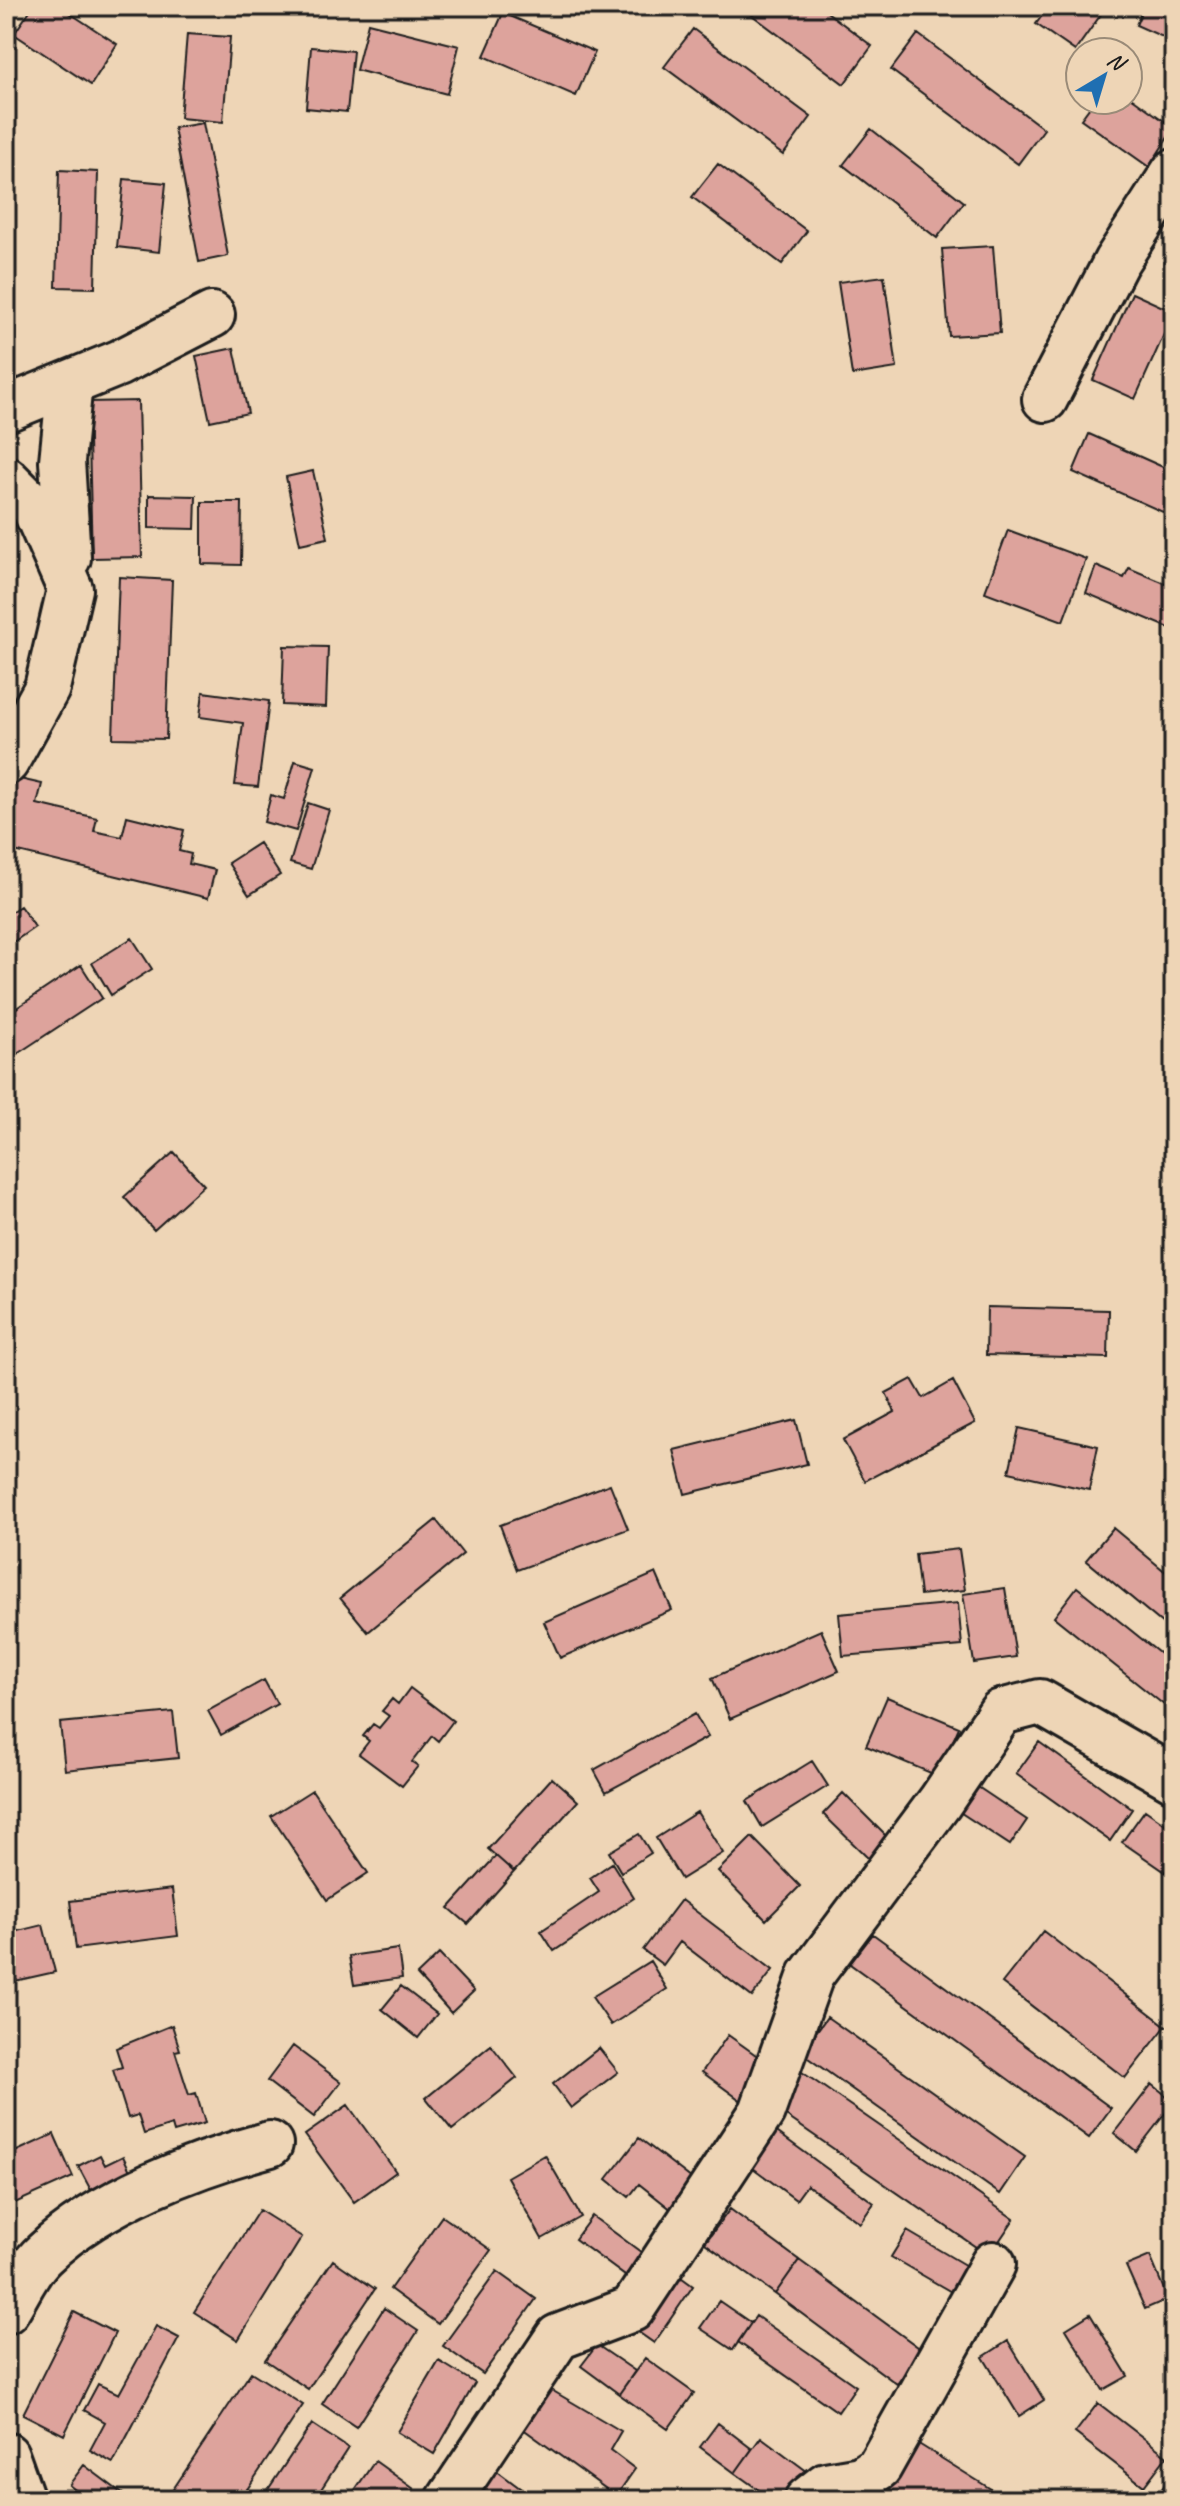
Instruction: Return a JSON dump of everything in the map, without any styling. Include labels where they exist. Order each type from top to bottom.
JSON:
[{"type":"street","points":[[1045,399],[1116,262],[1174,172]]},
{"type":"street","points":[[6,409],[119,363],[212,315]]},
{"type":"street","points":[[6,762],[47,688],[70,589],[62,461],[70,383]]},
{"type":"street","points":[[6,479],[34,507],[70,589]]},
{"type":"street","points":[[449,2500],[558,2337],[632,2309],[762,2112],[811,1975],[940,1802],[1001,1712],[1040,1702],[1174,1779]]},
{"type":"street","points":[[6,2311],[42,2255],[91,2220],[172,2175],[270,2144]]},
{"type":"street","points":[[807,2500],[826,2485],[861,2479],[879,2467],[993,2264]]},
{"type":"street","points":[[6,2455],[22,2500]]},
{"type":"building","points":[[33,6],[59,6],[117,44],[91,85],[14,34]]},
{"type":"building","points":[[740,6],[819,6],[872,46],[844,84]]},
{"type":"building","points":[[1049,6],[1107,6],[1086,36],[1064,36],[1064,43],[1036,24]]},
{"type":"building","points":[[1144,6],[1174,6],[1174,42],[1136,25]]},
{"type":"building","points":[[503,13],[595,52],[576,96],[484,56]]},
{"type":"building","points":[[368,23],[459,46],[447,94],[356,70]]},
{"type":"building","points":[[693,29],[811,117],[783,155],[664,67]]},
{"type":"building","points":[[187,34],[230,37],[223,122],[180,118]]},
{"type":"building","points":[[918,34],[1044,129],[1018,164],[891,70]]},
{"type":"building","points":[[311,47],[353,51],[347,112],[306,108]]},
{"type":"building","points":[[1144,106],[1174,128],[1149,167],[1081,119],[1083,116],[1144,116]]},
{"type":"building","points":[[203,123],[228,256],[199,262],[174,128]]},
{"type":"building","points":[[871,129],[964,202],[937,238],[843,165]]},
{"type":"building","points":[[718,164],[807,231],[782,264],[692,197]]},
{"type":"building","points":[[59,170],[98,172],[95,288],[56,287]]},
{"type":"building","points":[[124,179],[166,183],[159,252],[117,247]]},
{"type":"building","points":[[993,246],[1000,333],[949,336],[942,249]]},
{"type":"building","points":[[884,276],[897,368],[852,375],[838,282]]},
{"type":"building","points":[[1132,293],[1174,312],[1135,399],[1093,380]]},
{"type":"building","points":[[234,348],[248,413],[210,421],[196,356]]},
{"type":"building","points":[[138,401],[142,557],[92,558],[88,402]]},
{"type":"building","points":[[1089,434],[1174,472],[1174,517],[1073,472]]},
{"type":"building","points":[[313,471],[328,538],[300,544],[286,477]]},
{"type":"building","points":[[149,495],[196,496],[195,529],[149,528]]},
{"type":"building","points":[[202,502],[242,502],[241,565],[202,564]]},
{"type":"building","points":[[1008,530],[1086,559],[1063,621],[985,592]]},
{"type":"building","points":[[1096,566],[1124,578],[1129,568],[1174,587],[1174,630],[1086,593]]},
{"type":"building","points":[[119,577],[172,580],[166,739],[113,738]]},
{"type":"building","points":[[284,646],[328,647],[326,707],[282,705]]},
{"type":"building","points":[[203,692],[269,701],[258,787],[235,785],[243,723],[200,717]]},
{"type":"building","points":[[295,761],[315,767],[296,831],[264,822],[271,795],[284,799]]},
{"type":"building","points":[[11,777],[42,784],[37,804],[97,818],[94,831],[122,837],[127,816],[184,830],[179,851],[191,854],[189,864],[215,870],[208,898],[6,849],[6,797]]},
{"type":"building","points":[[308,803],[329,810],[311,869],[290,863]]},
{"type":"building","points":[[259,843],[280,875],[249,895],[228,863]]},
{"type":"building","points":[[20,906],[35,927],[6,947],[6,915]]},
{"type":"building","points":[[132,938],[152,969],[111,995],[92,963]]},
{"type":"building","points":[[81,965],[102,998],[14,1056],[6,1045],[6,1015]]},
{"type":"building","points":[[174,1152],[204,1185],[154,1230],[124,1197]]},
{"type":"building","points":[[987,1307],[1109,1310],[1108,1358],[986,1355]]},
{"type":"building","points":[[912,1379],[923,1398],[953,1381],[975,1423],[865,1481],[843,1440],[895,1412],[886,1393]]},
{"type":"building","points":[[796,1420],[807,1464],[685,1494],[674,1450]]},
{"type":"building","points":[[1019,1428],[1098,1446],[1089,1490],[1009,1472]]},
{"type":"building","points":[[610,1484],[628,1529],[517,1570],[500,1525]]},
{"type":"building","points":[[436,1520],[463,1554],[368,1632],[340,1598]]},
{"type":"building","points":[[1113,1528],[1174,1579],[1174,1633],[1086,1560]]},
{"type":"building","points":[[959,1549],[965,1590],[920,1595],[915,1554]]},
{"type":"building","points":[[656,1573],[672,1610],[560,1658],[544,1622]]},
{"type":"building","points":[[1077,1587],[1174,1665],[1174,1713],[1054,1617]]},
{"type":"building","points":[[1005,1588],[1016,1657],[974,1663],[963,1594]]},
{"type":"building","points":[[958,1603],[962,1646],[843,1656],[839,1614]]},
{"type":"building","points":[[821,1630],[839,1671],[730,1719],[712,1678]]},
{"type":"building","points":[[264,1680],[277,1704],[221,1735],[208,1711]]},
{"type":"building","points":[[410,1688],[453,1721],[438,1741],[432,1736],[412,1762],[418,1766],[402,1786],[359,1754],[369,1741],[363,1736],[373,1724],[379,1728],[389,1716],[382,1711],[392,1699],[398,1704]]},
{"type":"building","points":[[887,1697],[959,1727],[938,1776],[866,1746]]},
{"type":"building","points":[[173,1712],[178,1758],[65,1770],[60,1723]]},
{"type":"building","points":[[695,1714],[708,1737],[606,1792],[594,1770]]},
{"type":"building","points":[[1039,1742],[1132,1809],[1110,1841],[1016,1774]]},
{"type":"building","points":[[812,1761],[828,1786],[762,1827],[747,1801]]},
{"type":"building","points":[[552,1778],[578,1801],[514,1872],[488,1849]]},
{"type":"building","points":[[966,1779],[1027,1820],[1010,1845],[949,1805]]},
{"type":"building","points":[[312,1790],[368,1873],[327,1900],[271,1816]]},
{"type":"building","points":[[843,1793],[893,1843],[873,1863],[823,1814]]},
{"type":"building","points":[[1145,1810],[1174,1830],[1174,1878],[1122,1842]]},
{"type":"building","points":[[697,1812],[723,1853],[681,1879],[656,1838]]},
{"type":"building","points":[[639,1834],[651,1853],[621,1872],[609,1852]]},
{"type":"building","points":[[752,1837],[800,1886],[766,1920],[718,1871]]},
{"type":"building","points":[[496,1856],[514,1872],[468,1924],[449,1908]]},
{"type":"building","points":[[612,1863],[634,1898],[554,1951],[541,1931],[599,1892],[590,1878]]},
{"type":"building","points":[[172,1889],[178,1936],[76,1949],[70,1901]]},
{"type":"building","points":[[681,1900],[773,1970],[752,1997],[680,1942],[663,1965],[643,1950]]},
{"type":"building","points":[[43,1925],[55,1972],[6,1983],[6,1934]]},
{"type":"building","points":[[1043,1931],[1166,2026],[1125,2078],[1002,1983]]},
{"type":"building","points":[[873,1934],[1111,2108],[1089,2138],[850,1964]]},
{"type":"building","points":[[398,1949],[402,1978],[354,1985],[349,1956]]},
{"type":"building","points":[[439,1954],[474,1991],[451,2013],[417,1975]]},
{"type":"building","points":[[650,1961],[667,1989],[611,2025],[592,1997]]},
{"type":"building","points":[[401,1986],[437,2014],[418,2038],[382,2009]]},
{"type":"building","points":[[827,2017],[1025,2157],[1000,2194],[801,2053]]},
{"type":"building","points":[[172,2025],[180,2050],[175,2051],[189,2095],[196,2093],[205,2123],[174,2132],[172,2125],[144,2134],[138,2115],[128,2118],[113,2070],[122,2067],[116,2048]]},
{"type":"building","points":[[728,2035],[770,2065],[743,2102],[702,2072]]},
{"type":"building","points":[[491,2045],[517,2078],[452,2130],[426,2098]]},
{"type":"building","points":[[293,2046],[341,2082],[314,2117],[267,2081]]},
{"type":"building","points":[[599,2048],[618,2072],[571,2108],[553,2084]]},
{"type":"building","points":[[799,2070],[1014,2219],[989,2256],[773,2107]]},
{"type":"building","points":[[1152,2084],[1174,2102],[1136,2151],[1114,2133]]},
{"type":"building","points":[[348,2105],[396,2172],[354,2202],[305,2135]]},
{"type":"building","points":[[774,2130],[874,2203],[860,2223],[807,2185],[796,2200],[749,2165]]},
{"type":"building","points":[[54,2134],[73,2177],[6,2207],[6,2156]]},
{"type":"building","points":[[639,2138],[705,2189],[682,2218],[639,2184],[629,2197],[607,2179]]},
{"type":"building","points":[[100,2155],[105,2165],[123,2156],[133,2177],[94,2196],[78,2166]]},
{"type":"building","points":[[545,2155],[581,2217],[542,2239],[507,2177]]},
{"type":"building","points":[[730,2209],[799,2260],[775,2294],[705,2243]]},
{"type":"building","points":[[259,2210],[302,2237],[238,2340],[194,2312]]},
{"type":"building","points":[[442,2216],[491,2250],[438,2324],[390,2289]]},
{"type":"building","points":[[592,2216],[653,2261],[636,2284],[575,2239]]},
{"type":"building","points":[[907,2231],[975,2271],[960,2297],[891,2257]]},
{"type":"building","points":[[1150,2256],[1168,2299],[1145,2309],[1126,2266]]},
{"type":"building","points":[[333,2260],[375,2289],[308,2389],[265,2360]]},
{"type":"building","points":[[799,2260],[922,2350],[897,2384],[775,2294]]},
{"type":"building","points":[[497,2271],[536,2299],[483,2374],[443,2346]]},
{"type":"building","points":[[674,2272],[693,2286],[654,2343],[634,2329]]},
{"type":"building","points":[[719,2301],[751,2323],[733,2350],[700,2328]]},
{"type":"building","points":[[384,2308],[418,2331],[356,2427],[322,2404]]},
{"type":"building","points":[[74,2312],[115,2333],[64,2435],[23,2414]]},
{"type":"building","points":[[1090,2314],[1128,2376],[1103,2390],[1066,2329]]},
{"type":"building","points":[[756,2316],[856,2386],[838,2412],[738,2342]]},
{"type":"building","points":[[156,2326],[179,2338],[113,2463],[90,2450],[105,2422],[84,2410],[98,2384],[119,2394]]},
{"type":"building","points":[[1008,2341],[1044,2400],[1019,2416],[983,2357]]},
{"type":"building","points":[[597,2345],[635,2371],[619,2394],[581,2366]]},
{"type":"building","points":[[645,2358],[694,2393],[668,2429],[619,2394]]},
{"type":"building","points":[[439,2361],[475,2383],[434,2454],[397,2432]]},
{"type":"building","points":[[251,2372],[303,2405],[240,2500],[166,2500]]},
{"type":"building","points":[[543,2385],[621,2431],[610,2450],[635,2469],[616,2496],[515,2423]]},
{"type":"building","points":[[1098,2403],[1167,2456],[1144,2486],[1075,2433]]},
{"type":"building","points":[[718,2423],[752,2449],[735,2473],[700,2447]]},
{"type":"building","points":[[312,2424],[348,2448],[314,2500],[261,2500]]},
{"type":"building","points":[[761,2437],[812,2475],[794,2500],[773,2500],[735,2473]]},
{"type":"building","points":[[909,2438],[994,2491],[988,2500],[907,2500],[880,2483]]},
{"type":"building","points":[[375,2461],[414,2489],[406,2500],[348,2500]]},
{"type":"building","points":[[84,2465],[124,2495],[120,2500],[88,2500],[69,2485]]},
{"type":"building","points":[[493,2468],[536,2500],[480,2500],[473,2495]]},
{"type":"building","points":[[1174,2471],[1174,2500],[1162,2500],[1157,2496]]}]
